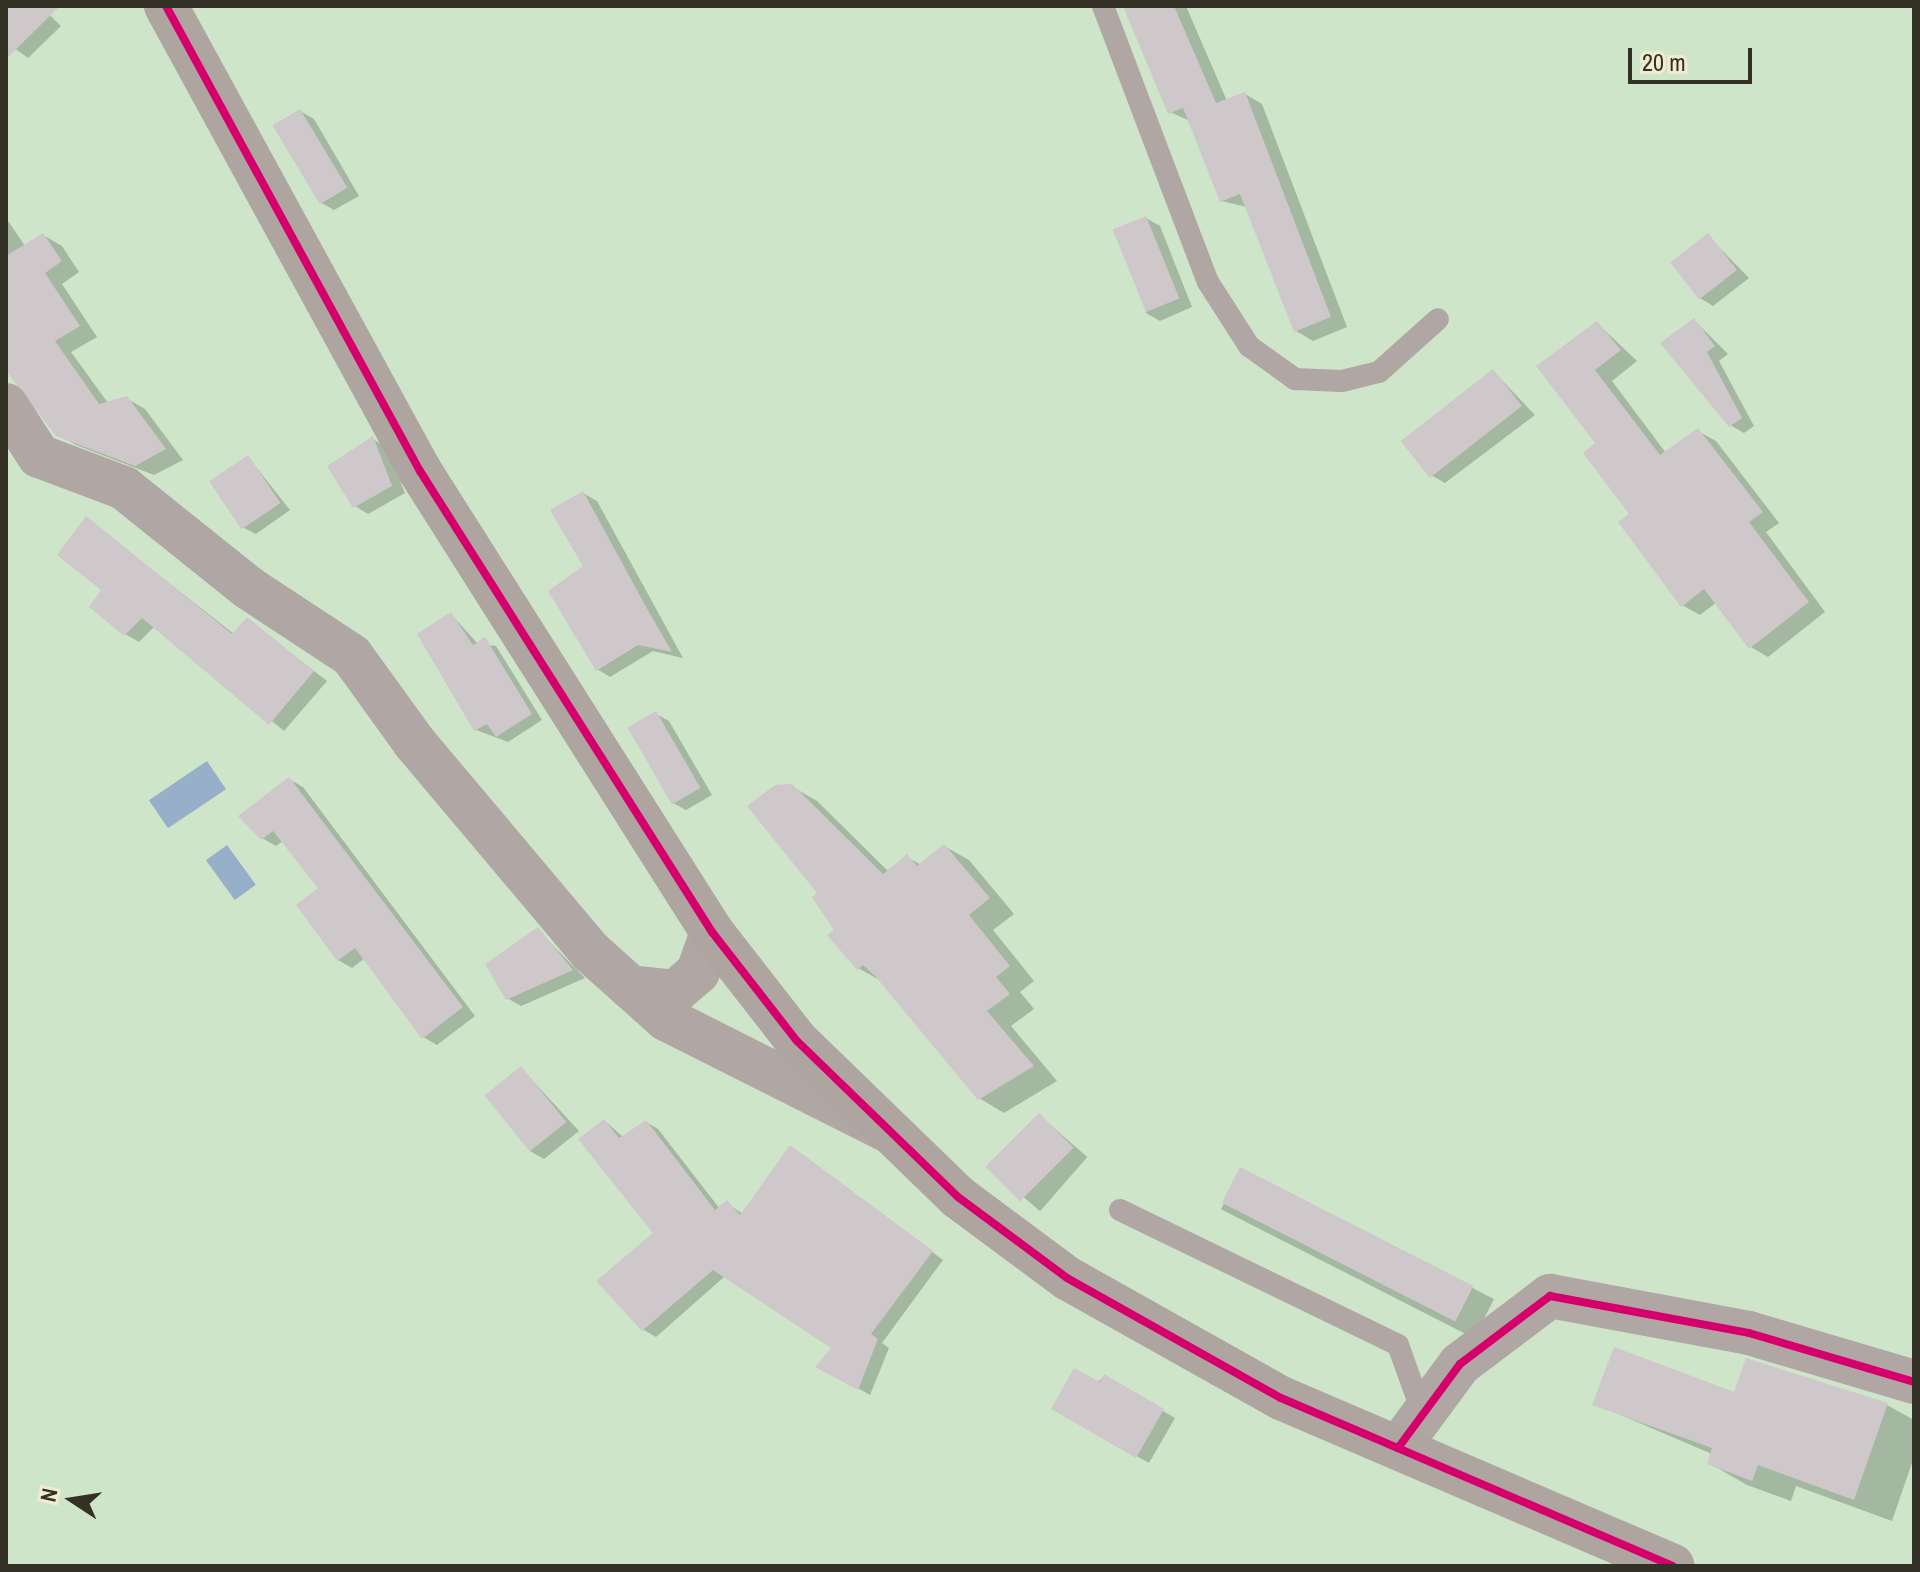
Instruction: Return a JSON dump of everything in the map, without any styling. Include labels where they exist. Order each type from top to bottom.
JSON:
[{"type":"street","points":[[166,6],[420,471],[712,932],[797,1041],[958,1197],[1067,1278],[1281,1398],[1411,1431],[1673,1566]]},
{"type":"street","points":[[6,405],[39,456],[124,488],[249,588],[352,656],[433,766],[630,987],[666,1019],[893,1132]]},
{"type":"street","points":[[630,987],[675,992],[698,972],[712,932]]},
{"type":"street","points":[[1411,1431],[1460,1364],[1550,1296],[1749,1333],[1914,1382]]},
{"type":"lane","points":[[1103,6],[1208,282],[1249,346],[1295,379],[1342,381],[1379,372],[1438,319]]},
{"type":"lane","points":[[1120,1210],[1398,1345],[1411,1431]]},
{"type":"green space","points":[[6,6],[1914,6],[1914,1566],[6,1566]]},
{"type":"water","points":[[207,761],[226,789],[168,828],[149,800]]},
{"type":"water","points":[[227,845],[256,885],[235,900],[206,860]]},
{"type":"building","points":[[6,6],[60,6],[6,59]]},
{"type":"building","points":[[1123,6],[1174,6],[1216,103],[1245,92],[1331,317],[1294,332],[1240,194],[1220,202],[1183,108],[1168,114]]},
{"type":"building","points":[[300,109],[347,188],[320,204],[273,125]]},
{"type":"building","points":[[1146,216],[1179,299],[1146,312],[1113,229]]},
{"type":"building","points":[[43,233],[62,261],[45,273],[80,326],[55,341],[99,404],[127,396],[166,449],[135,466],[56,436],[6,371],[6,256]]},
{"type":"building","points":[[1708,233],[1737,270],[1699,300],[1670,263]]},
{"type":"building","points":[[1694,318],[1715,346],[1707,352],[1742,418],[1729,427],[1660,343]]},
{"type":"building","points":[[1597,321],[1621,350],[1595,370],[1660,455],[1698,428],[1763,512],[1749,522],[1809,602],[1749,649],[1704,589],[1681,607],[1618,522],[1629,514],[1583,453],[1595,443],[1536,366]]},
{"type":"building","points":[[1493,369],[1522,406],[1430,478],[1401,441]]},
{"type":"building","points":[[373,436],[392,486],[353,508],[327,466]]},
{"type":"building","points":[[248,455],[280,503],[241,529],[209,481]]},
{"type":"building","points":[[583,491],[672,652],[638,645],[596,671],[548,591],[583,566],[550,510]]},
{"type":"building","points":[[86,516],[232,634],[247,617],[314,671],[269,725],[142,618],[124,636],[89,607],[101,590],[57,555]]},
{"type":"building","points":[[451,612],[473,645],[485,637],[532,714],[496,737],[487,724],[474,731],[417,634]]},
{"type":"building","points":[[656,711],[700,788],[672,805],[627,728]]},
{"type":"building","points":[[289,777],[463,1007],[422,1039],[355,948],[337,961],[296,905],[318,888],[273,831],[261,840],[238,816]]},
{"type":"building","points":[[792,784],[883,874],[907,854],[917,866],[944,844],[990,898],[969,915],[1010,966],[996,977],[1010,994],[987,1011],[1034,1066],[978,1100],[875,976],[863,965],[857,970],[827,935],[834,930],[812,897],[817,893],[747,806],[775,785]]},
{"type":"building","points":[[538,927],[573,970],[506,1000],[485,964]]},
{"type":"building","points":[[521,1066],[566,1122],[530,1152],[484,1096]]},
{"type":"building","points":[[1039,1113],[1074,1148],[1020,1201],[985,1167]]},
{"type":"building","points":[[604,1119],[619,1138],[646,1120],[715,1210],[727,1200],[740,1215],[790,1145],[933,1251],[871,1334],[878,1339],[858,1390],[815,1367],[831,1348],[713,1270],[642,1331],[596,1281],[653,1233],[578,1139]]},
{"type":"building","points":[[1240,1167],[1473,1286],[1455,1322],[1222,1203]]},
{"type":"building","points":[[1614,1347],[1734,1392],[1746,1358],[1888,1403],[1854,1500],[1758,1465],[1752,1481],[1707,1464],[1712,1448],[1592,1405]]},
{"type":"building","points":[[1074,1368],[1100,1382],[1104,1374],[1164,1409],[1136,1458],[1051,1409]]},
{"type":"cycle path","points":[[166,6],[420,471],[712,932],[797,1041],[958,1197],[1067,1278],[1281,1398],[1673,1566]]},
{"type":"cycle path","points":[[1398,1448],[1460,1364],[1550,1296],[1749,1333],[1914,1382]]}]
